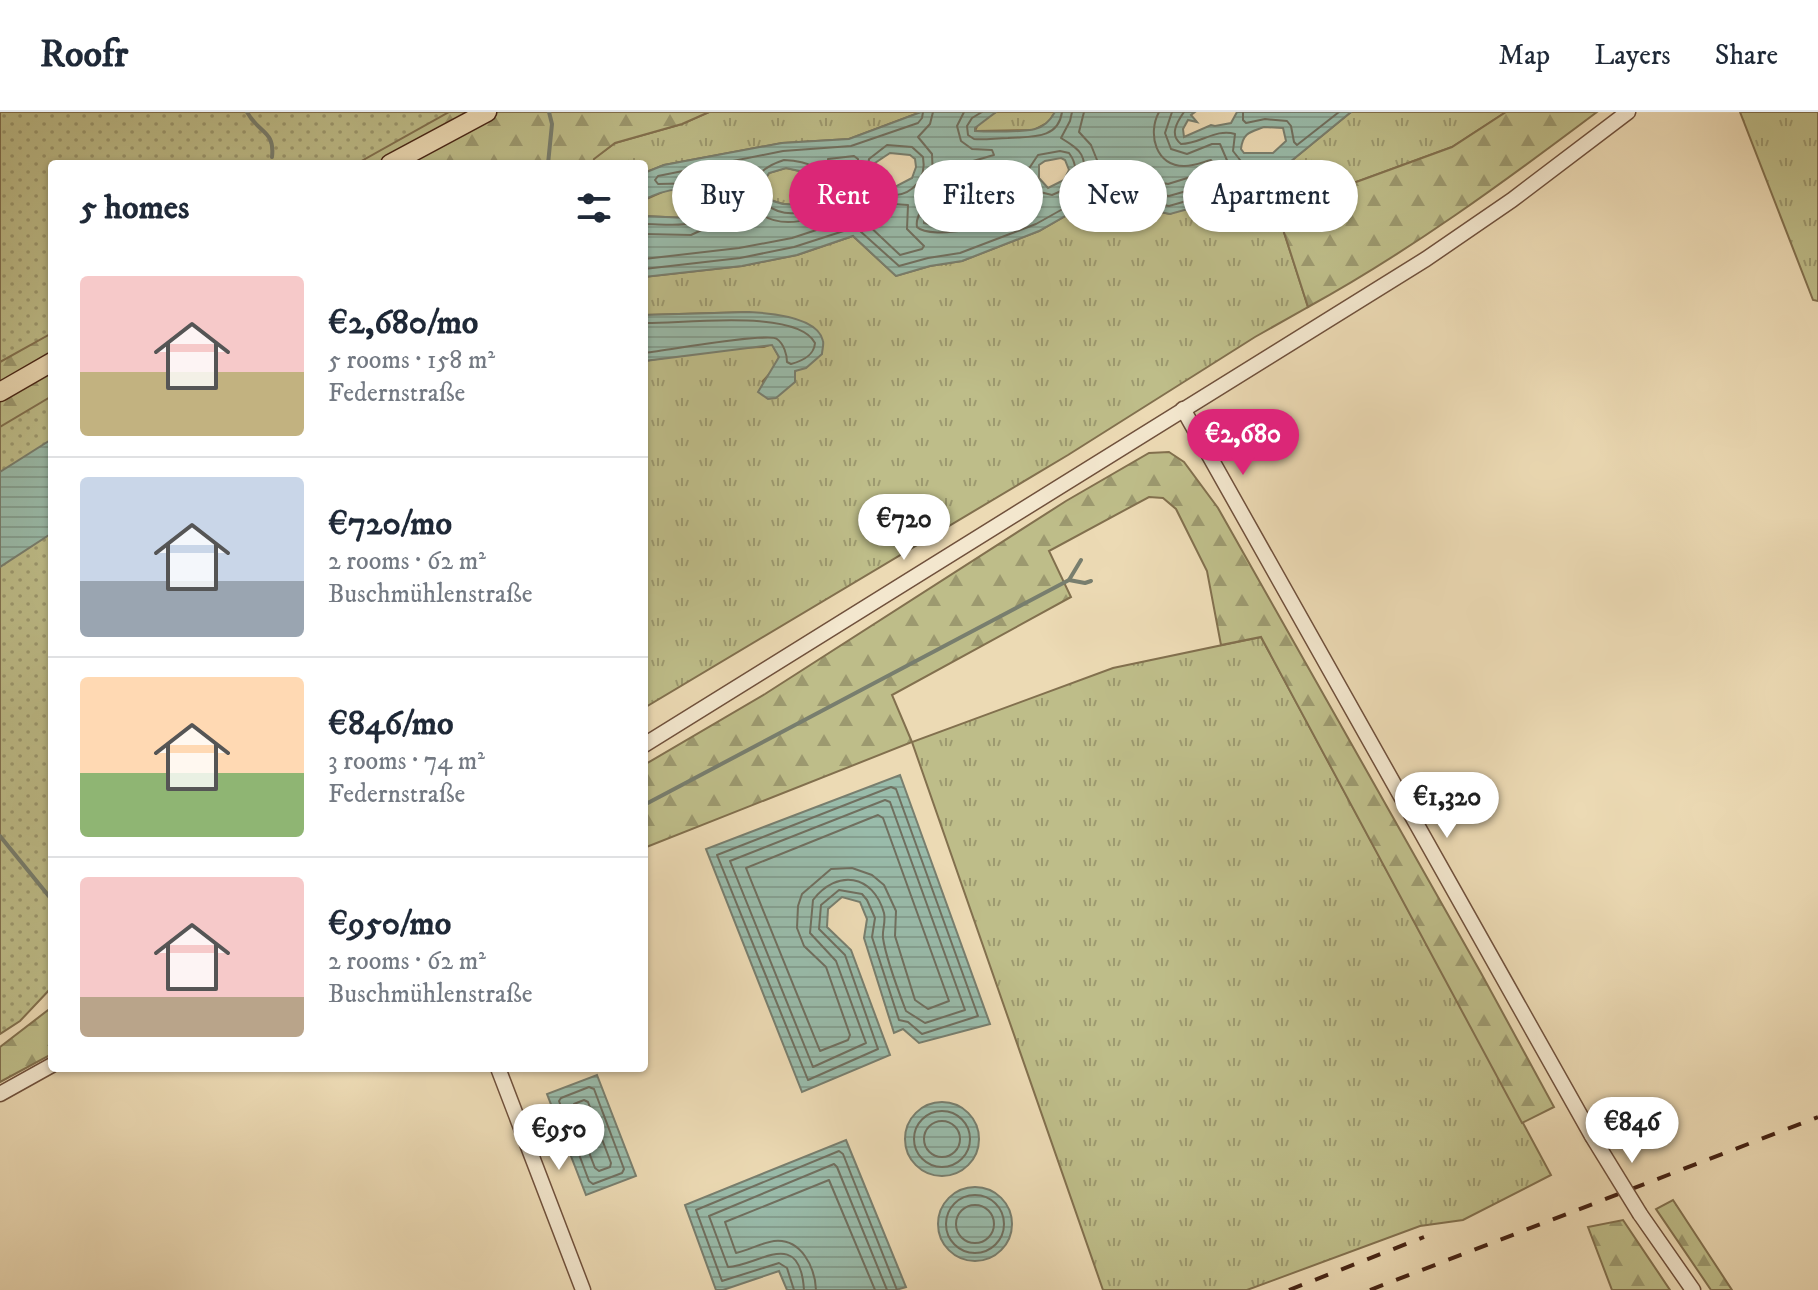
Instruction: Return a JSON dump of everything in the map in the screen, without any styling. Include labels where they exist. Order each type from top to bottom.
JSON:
[{"type":"main road","points":[[397,160],[487,112]]},
{"type":"main road","points":[[0,392],[48,364]]},
{"type":"street","points":[[648,743],[1426,259],[1512,200],[1628,112]]},
{"type":"street","points":[[1183,409],[1592,1136],[1640,1214],[1693,1290]]},
{"type":"street","points":[[0,1094],[48,1067]]},
{"type":"street","points":[[500,1072],[583,1290]]},
{"type":"green space","points":[[0,112],[709,112],[682,124],[615,143],[594,160],[48,160],[48,442],[0,473]]},
{"type":"green space","points":[[0,112],[449,112],[363,160],[48,160],[48,335],[0,362]]},
{"type":"green space","points":[[709,112],[921,112],[849,139],[782,143],[691,160],[672,160],[672,164],[648,171],[648,160],[593,160],[615,143],[682,124]]},
{"type":"green space","points":[[996,112],[1055,112],[1049,122],[1034,130],[975,131],[978,124]]},
{"type":"green space","points":[[1351,112],[1506,112],[1452,147],[1358,181],[1358,160],[1292,160]]},
{"type":"green space","points":[[1506,112],[1597,112],[1420,239],[1308,307],[1284,232],[1358,232],[1358,181],[1452,147]]},
{"type":"green space","points":[[1740,112],[1818,112],[1818,301],[1813,300]]},
{"type":"green space","points":[[789,169],[789,204],[773,201],[773,172]]},
{"type":"green space","points":[[672,190],[672,217],[648,216],[648,198]]},
{"type":"green space","points":[[1183,208],[1183,232],[1284,232],[1308,307],[1068,455],[648,706],[648,360],[772,344],[779,357],[774,369],[762,382],[795,371],[749,312],[648,315],[648,277],[742,266],[797,255],[853,236],[896,276],[962,261],[1043,232],[1043,229],[1059,220],[1059,232],[1167,232],[1167,213]]},
{"type":"green space","points":[[48,398],[48,991],[20,1021],[0,1034],[0,427]]},
{"type":"green space","points":[[1169,452],[1184,462],[1218,508],[1554,1107],[1522,1123],[1261,637],[1221,645],[1207,571],[1176,509],[1163,498],[1149,497],[1049,551],[1071,597],[892,695],[912,742],[648,846],[648,763],[765,694],[1066,501],[1149,453]]},
{"type":"green space","points":[[1261,637],[1551,1175],[1463,1220],[1420,1226],[1247,1290],[1103,1290],[912,742],[1113,668]]},
{"type":"green space","points":[[48,1010],[48,1056],[0,1082],[0,1047]]},
{"type":"green space","points":[[1673,1200],[1732,1290],[1711,1290],[1656,1209]]},
{"type":"green space","points":[[1623,1220],[1670,1290],[1612,1290],[1588,1227]]},
{"type":"water","points":[[921,112],[996,112],[975,131],[997,132],[1038,128],[1055,112],[1195,112],[1191,115],[1197,122],[1188,120],[1183,129],[1184,137],[1211,125],[1231,123],[1237,112],[1351,112],[1292,160],[1183,160],[1183,210],[1170,214],[1167,213],[1167,160],[915,160],[910,155],[890,153],[880,160],[789,160],[789,169],[773,172],[773,160],[691,160],[782,143],[849,139]],"holes":[[[1264,127],[1283,128],[1286,141],[1273,153],[1244,153],[1241,149],[1248,134]]]},
{"type":"water","points":[[672,164],[672,191],[648,198],[648,171]]},
{"type":"water","points":[[914,172],[914,232],[1036,232],[962,261],[896,276],[853,236],[797,255],[742,266],[648,277],[648,216],[672,217],[672,232],[773,232],[773,201],[789,204],[789,232],[898,232],[898,185],[912,178]]},
{"type":"water","points":[[1043,182],[1048,188],[1059,182],[1059,220],[1043,229]]},
{"type":"water","points":[[749,312],[780,315],[812,326],[823,341],[822,354],[806,368],[795,371],[795,382],[776,398],[768,399],[758,392],[779,357],[772,345],[648,360],[648,315]]},
{"type":"water","points":[[48,442],[48,536],[0,567],[0,472]]},
{"type":"water","points":[[900,775],[990,1024],[919,1043],[903,1029],[894,1033],[864,938],[867,919],[860,902],[842,897],[828,909],[827,927],[851,950],[890,1055],[802,1092],[706,849]]},
{"type":"water","points":[[597,1075],[636,1176],[586,1195],[547,1094]]},
{"type":"water","points":[[942,1102],[956,1105],[968,1113],[976,1125],[979,1139],[976,1153],[968,1165],[956,1173],[942,1176],[928,1173],[916,1165],[908,1153],[905,1139],[908,1125],[916,1113],[928,1105]]},
{"type":"water","points":[[846,1140],[906,1287],[896,1290],[787,1290],[779,1271],[716,1290],[685,1205]]},
{"type":"water","points":[[975,1187],[996,1193],[1006,1203],[1012,1224],[1006,1245],[996,1255],[975,1261],[954,1255],[944,1245],[938,1224],[944,1203],[954,1193]]},
{"type":"waterway","points":[[247,112],[269,137],[272,157]]},
{"type":"waterway","points":[[548,160],[552,124],[549,112]]},
{"type":"waterway","points":[[648,803],[1069,580],[1081,560]]},
{"type":"waterway","points":[[1069,580],[1091,581]]},
{"type":"waterway","points":[[0,836],[48,895]]},
{"type":"railway","points":[[1370,1290],[1818,1117]]},
{"type":"railway","points":[[1289,1290],[1424,1237]]}]
